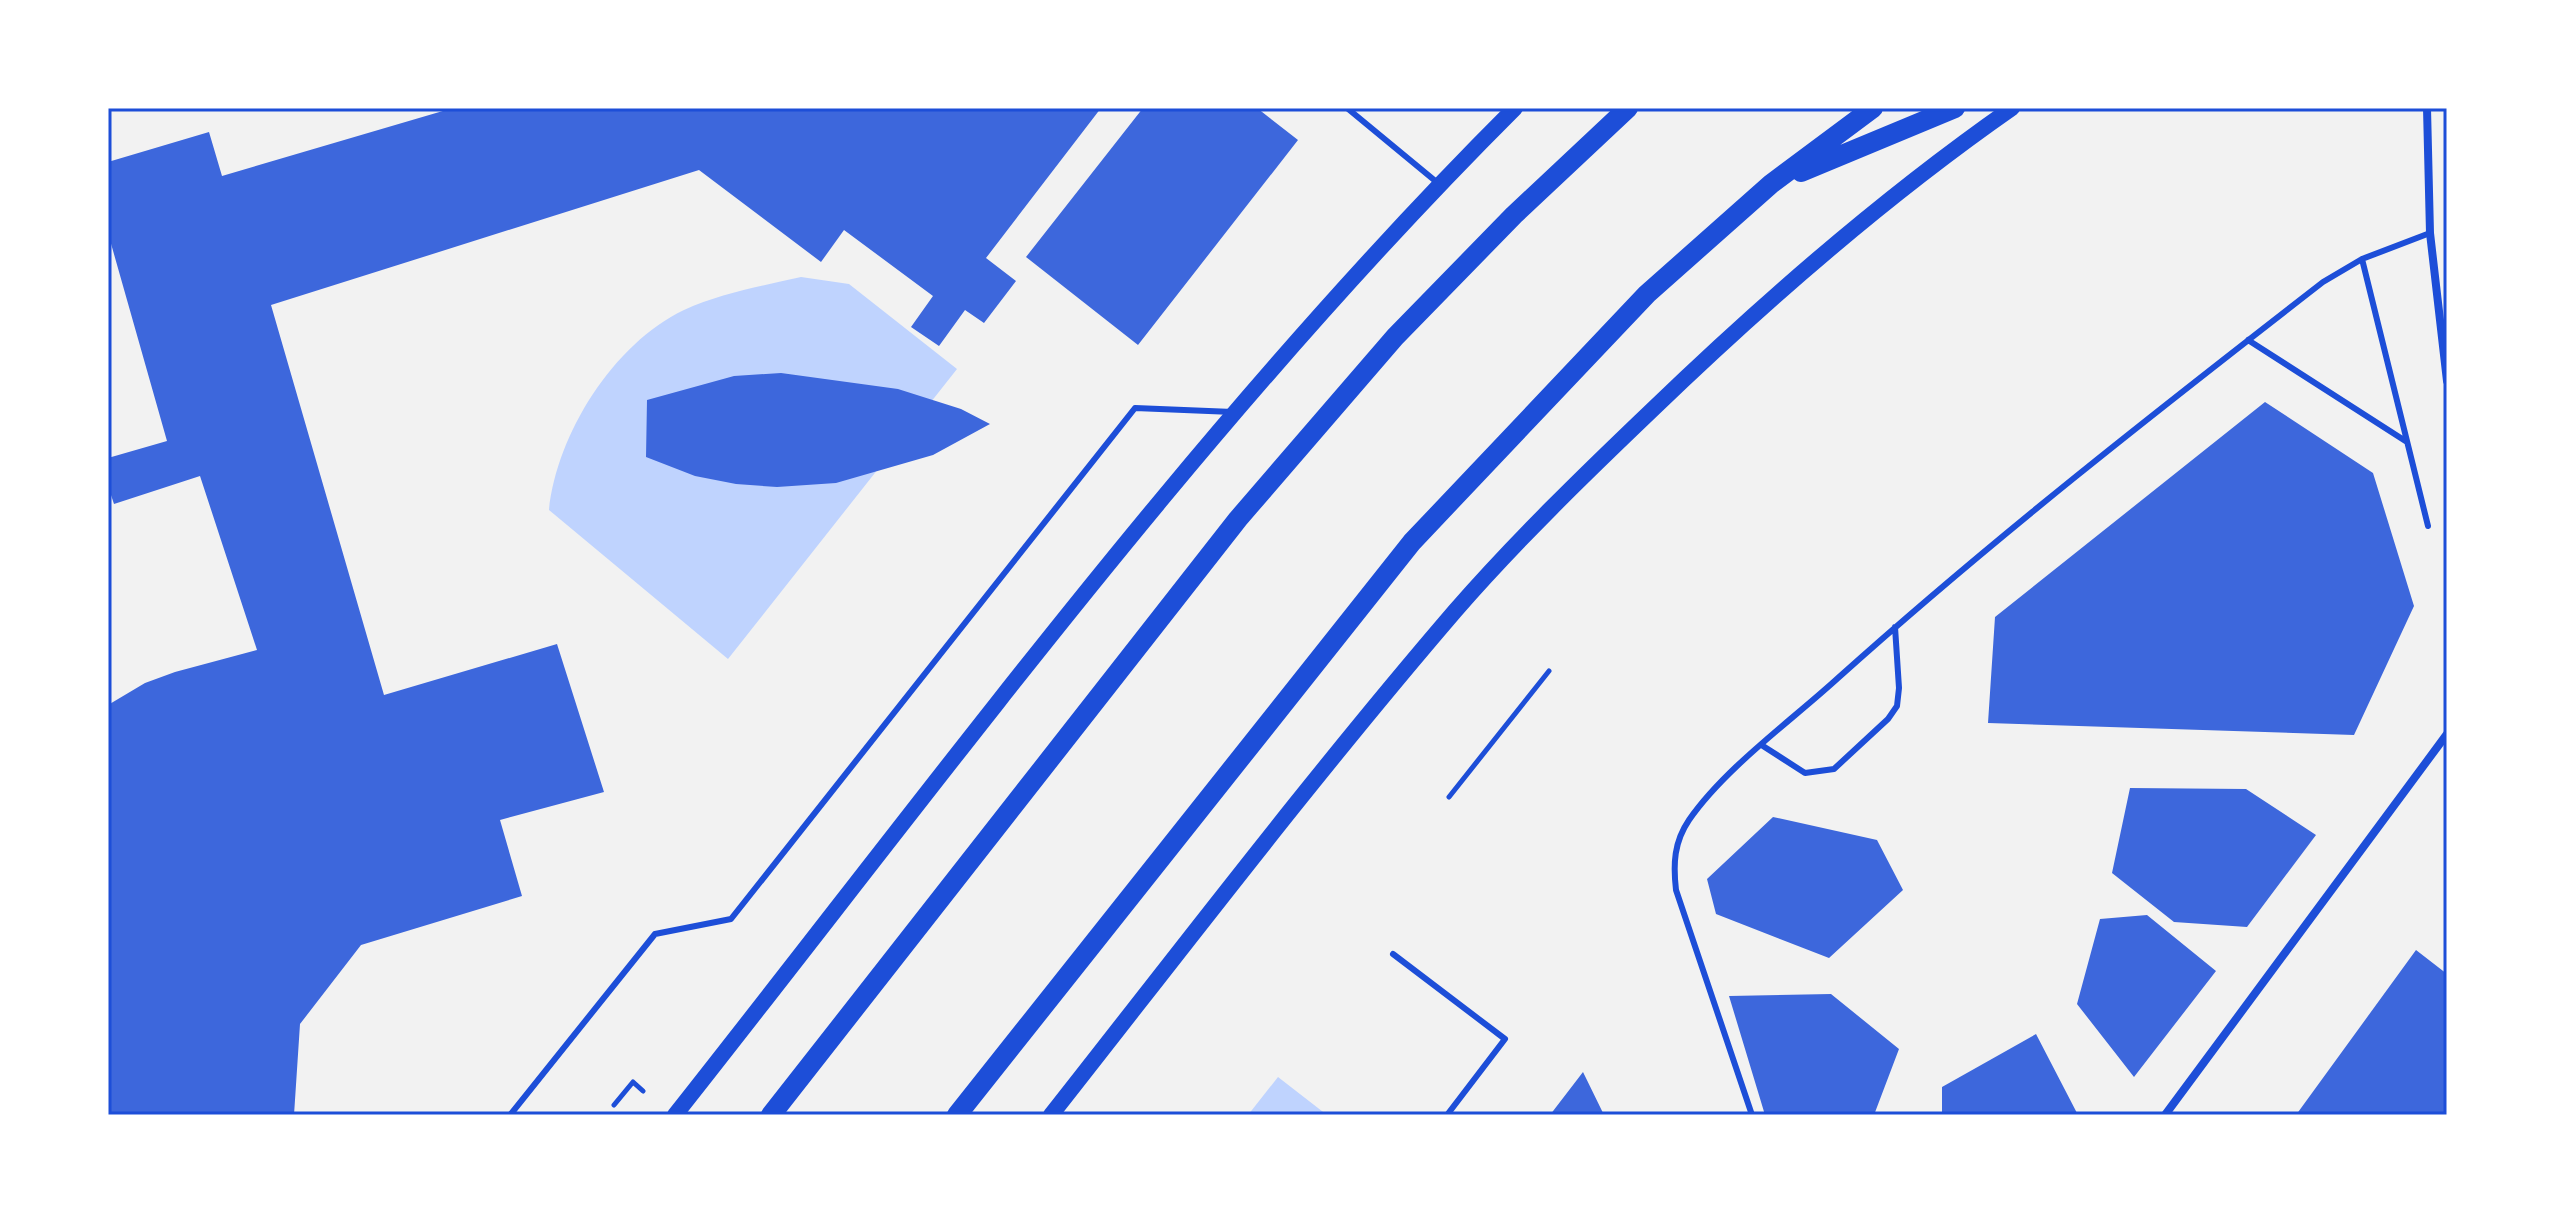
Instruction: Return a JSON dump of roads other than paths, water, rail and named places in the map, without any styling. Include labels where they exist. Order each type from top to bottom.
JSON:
[{"type":"main road","points":[[675,1115],[1233,412],[1439,184],[1515,108]]},
{"type":"main road","points":[[771,1115],[1238,519],[1395,337],[1514,215],[1628,108]]},
{"type":"main road","points":[[957,1115],[1412,542],[1647,294],[1771,184],[1873,108]]},
{"type":"main road","points":[[1771,184],[1955,108]]},
{"type":"main road","points":[[1051,1115],[1263,844],[1468,597],[1598,461],[1790,282],[1885,202],[2012,108]]},
{"type":"street","points":[[2427,108],[2430,233],[2447,381]]},
{"type":"street","points":[[2165,1115],[2447,734]]},
{"type":"lane","points":[[1347,108],[1439,184]]},
{"type":"lane","points":[[1752,1115],[1676,890],[1674,865],[1677,843],[1689,821],[1763,746],[1895,627],[2087,465],[2323,282],[2362,259],[2430,233]]},
{"type":"lane","points":[[2362,259],[2428,526]]},
{"type":"lane","points":[[2248,340],[2407,442]]},
{"type":"lane","points":[[510,1115],[655,934],[731,919],[1135,408],[1233,412]]},
{"type":"lane","points":[[1763,746],[1805,773],[1834,769],[1888,719],[1897,706],[1899,688],[1895,627]]},
{"type":"lane","points":[[1393,954],[1505,1039],[1447,1115]]},
{"type":"water","points":[[801,277],[849,284],[957,369],[728,659],[549,510],[554,481],[563,451],[593,394],[612,368],[658,325],[712,299]]},
{"type":"water","points":[[1278,1077],[1327,1115],[1248,1115]]}]
